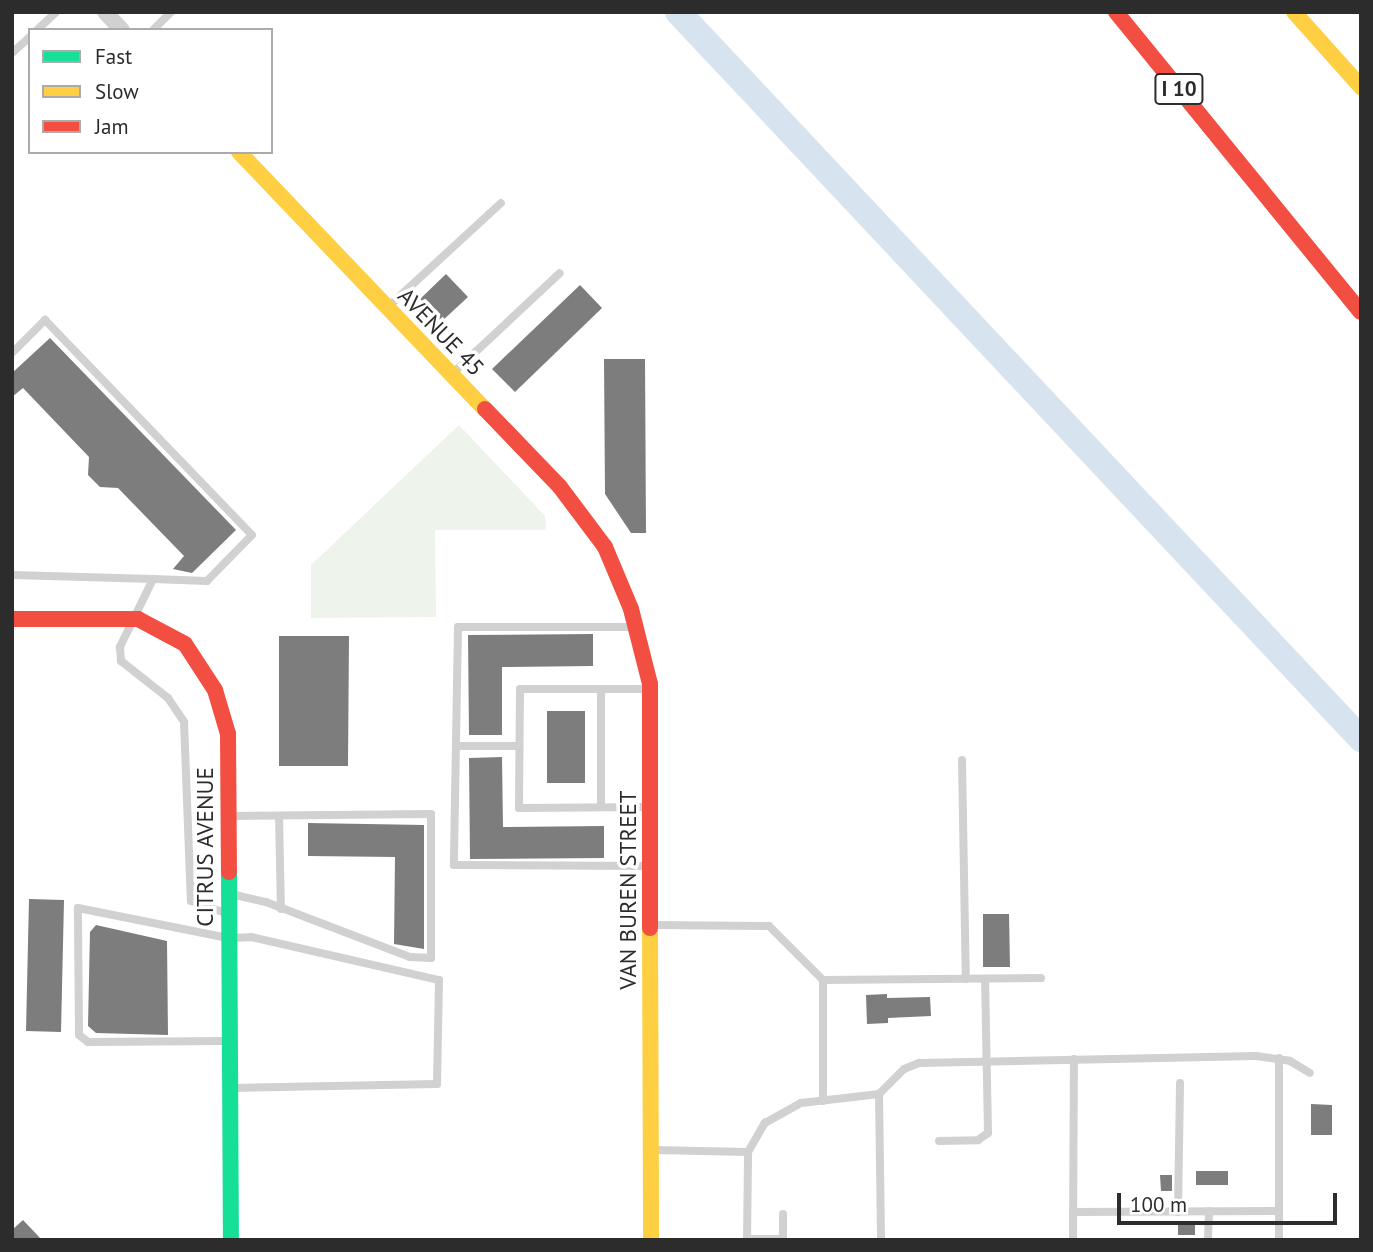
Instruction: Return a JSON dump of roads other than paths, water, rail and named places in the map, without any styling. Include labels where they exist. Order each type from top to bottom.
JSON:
[{"type":"main road","name":"I 10","points":[[1116,12],[1361,312]]},
{"type":"main road","points":[[1294,12],[1361,87]]},
{"type":"main road","name":"AVENUE 45","points":[[241,154],[560,487],[605,547]]},
{"type":"main road","name":"VAN BUREN STREET","points":[[605,547],[636,627],[650,689],[651,1240]]},
{"type":"main road","name":"CITRUS AVENUE","points":[[12,618],[137,619],[185,644],[215,690],[228,734],[232,1240]]},
{"type":"street","points":[[105,12],[120,28]]},
{"type":"lane","points":[[39,28],[56,12]]},
{"type":"lane","points":[[155,28],[171,12]]},
{"type":"lane","points":[[12,53],[28,39]]},
{"type":"lane","points":[[387,308],[501,203]]},
{"type":"lane","points":[[451,375],[560,273]]},
{"type":"lane","points":[[12,353],[45,320],[252,535],[207,581],[12,575]]},
{"type":"lane","points":[[153,579],[137,619],[120,647],[121,662],[168,698],[184,722],[191,901],[228,914]]},
{"type":"lane","points":[[636,627],[458,627],[454,865],[650,866]]},
{"type":"lane","points":[[650,689],[520,689],[519,808],[650,806]]},
{"type":"lane","points":[[601,689],[601,807]]},
{"type":"lane","points":[[456,746],[519,746]]},
{"type":"lane","points":[[962,760],[966,979]]},
{"type":"lane","points":[[228,816],[430,814],[431,958],[410,957],[281,909],[228,893]]},
{"type":"lane","points":[[279,816],[281,909]]},
{"type":"lane","points":[[229,1041],[88,1042],[79,1035],[78,908],[228,938],[251,937],[439,980],[437,1084],[230,1088]]},
{"type":"lane","points":[[650,925],[769,926],[823,980],[823,1101]]},
{"type":"lane","points":[[823,980],[1041,978]]},
{"type":"lane","points":[[939,1141],[985,1138],[985,979]]},
{"type":"lane","points":[[1279,1058],[1279,1240]]},
{"type":"lane","points":[[783,1214],[783,1239],[747,1240],[748,1153],[765,1123],[783,1110],[823,1101],[879,1094],[904,1069],[919,1063],[1279,1058],[1310,1073]]},
{"type":"lane","points":[[1073,1240],[1074,1059]]},
{"type":"lane","points":[[1178,1212],[1180,1083]]},
{"type":"lane","points":[[879,1094],[881,1240]]},
{"type":"lane","points":[[651,1150],[748,1153]]},
{"type":"lane","points":[[1208,1240],[1209,1211]]},
{"type":"lane","points":[[1073,1212],[1279,1211]]},
{"type":"waterway","points":[[678,12],[1361,739]]}]
